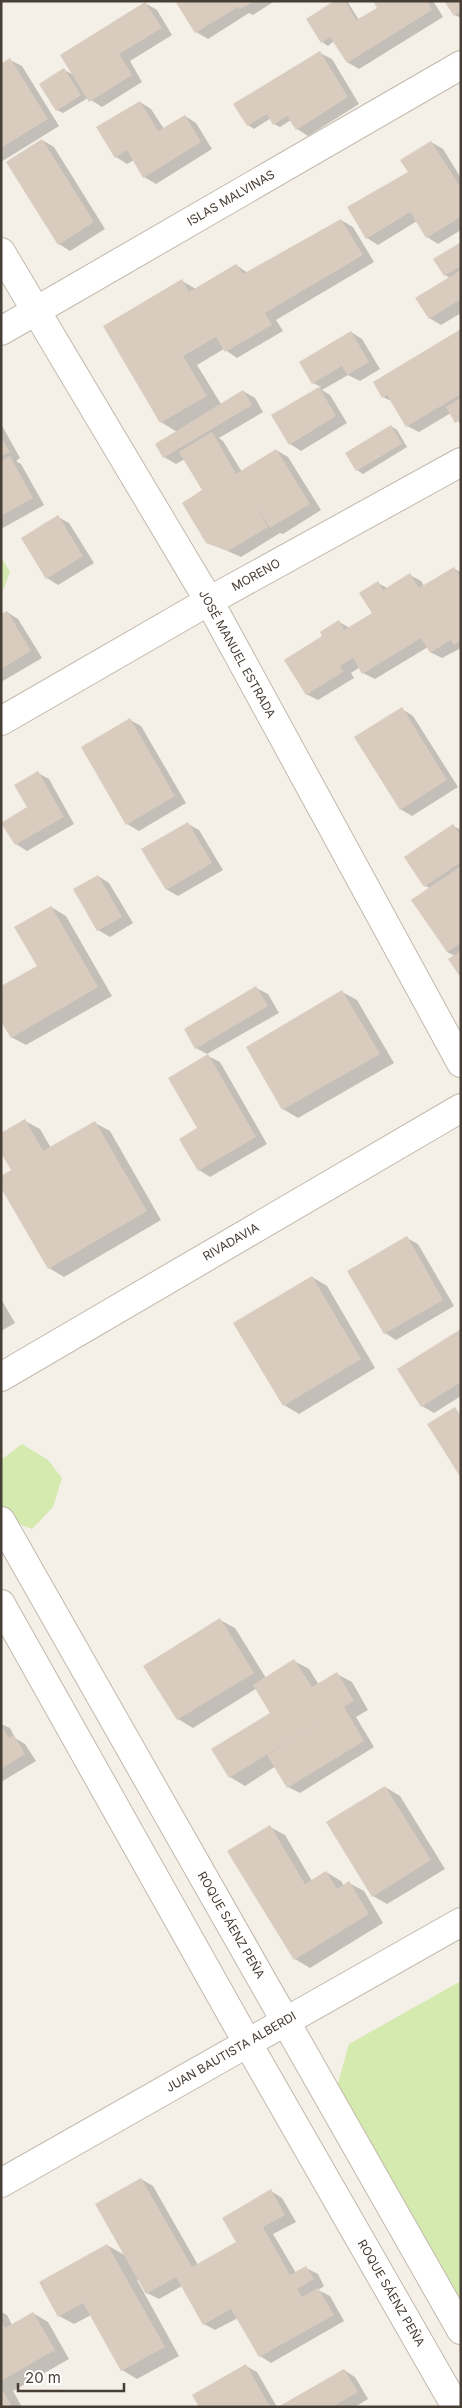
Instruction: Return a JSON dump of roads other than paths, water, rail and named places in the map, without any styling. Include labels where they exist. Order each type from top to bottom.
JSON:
[{"type":"street","name":"ISLAS MALVINAS","points":[[1,330],[461,65]]},
{"type":"street","name":"JOSÉ MANUEL ESTRADA","points":[[1,252],[35,312],[209,601],[461,1063]]},
{"type":"street","name":"MORENO","points":[[1,721],[209,601],[461,462]]},
{"type":"street","name":"RIVADAVIA","points":[[1,1377],[461,1108]]},
{"type":"street","name":"ROQUE SÁENZ PEÑA","points":[[1,1521],[461,2330]]},
{"type":"street","name":"ROQUE SÁENZ PEÑA","points":[[1,1604],[247,2042],[456,2407]]},
{"type":"street","name":"JUAN BAUTISTA ALBERDI","points":[[1,2184],[247,2042],[461,1922]]}]
